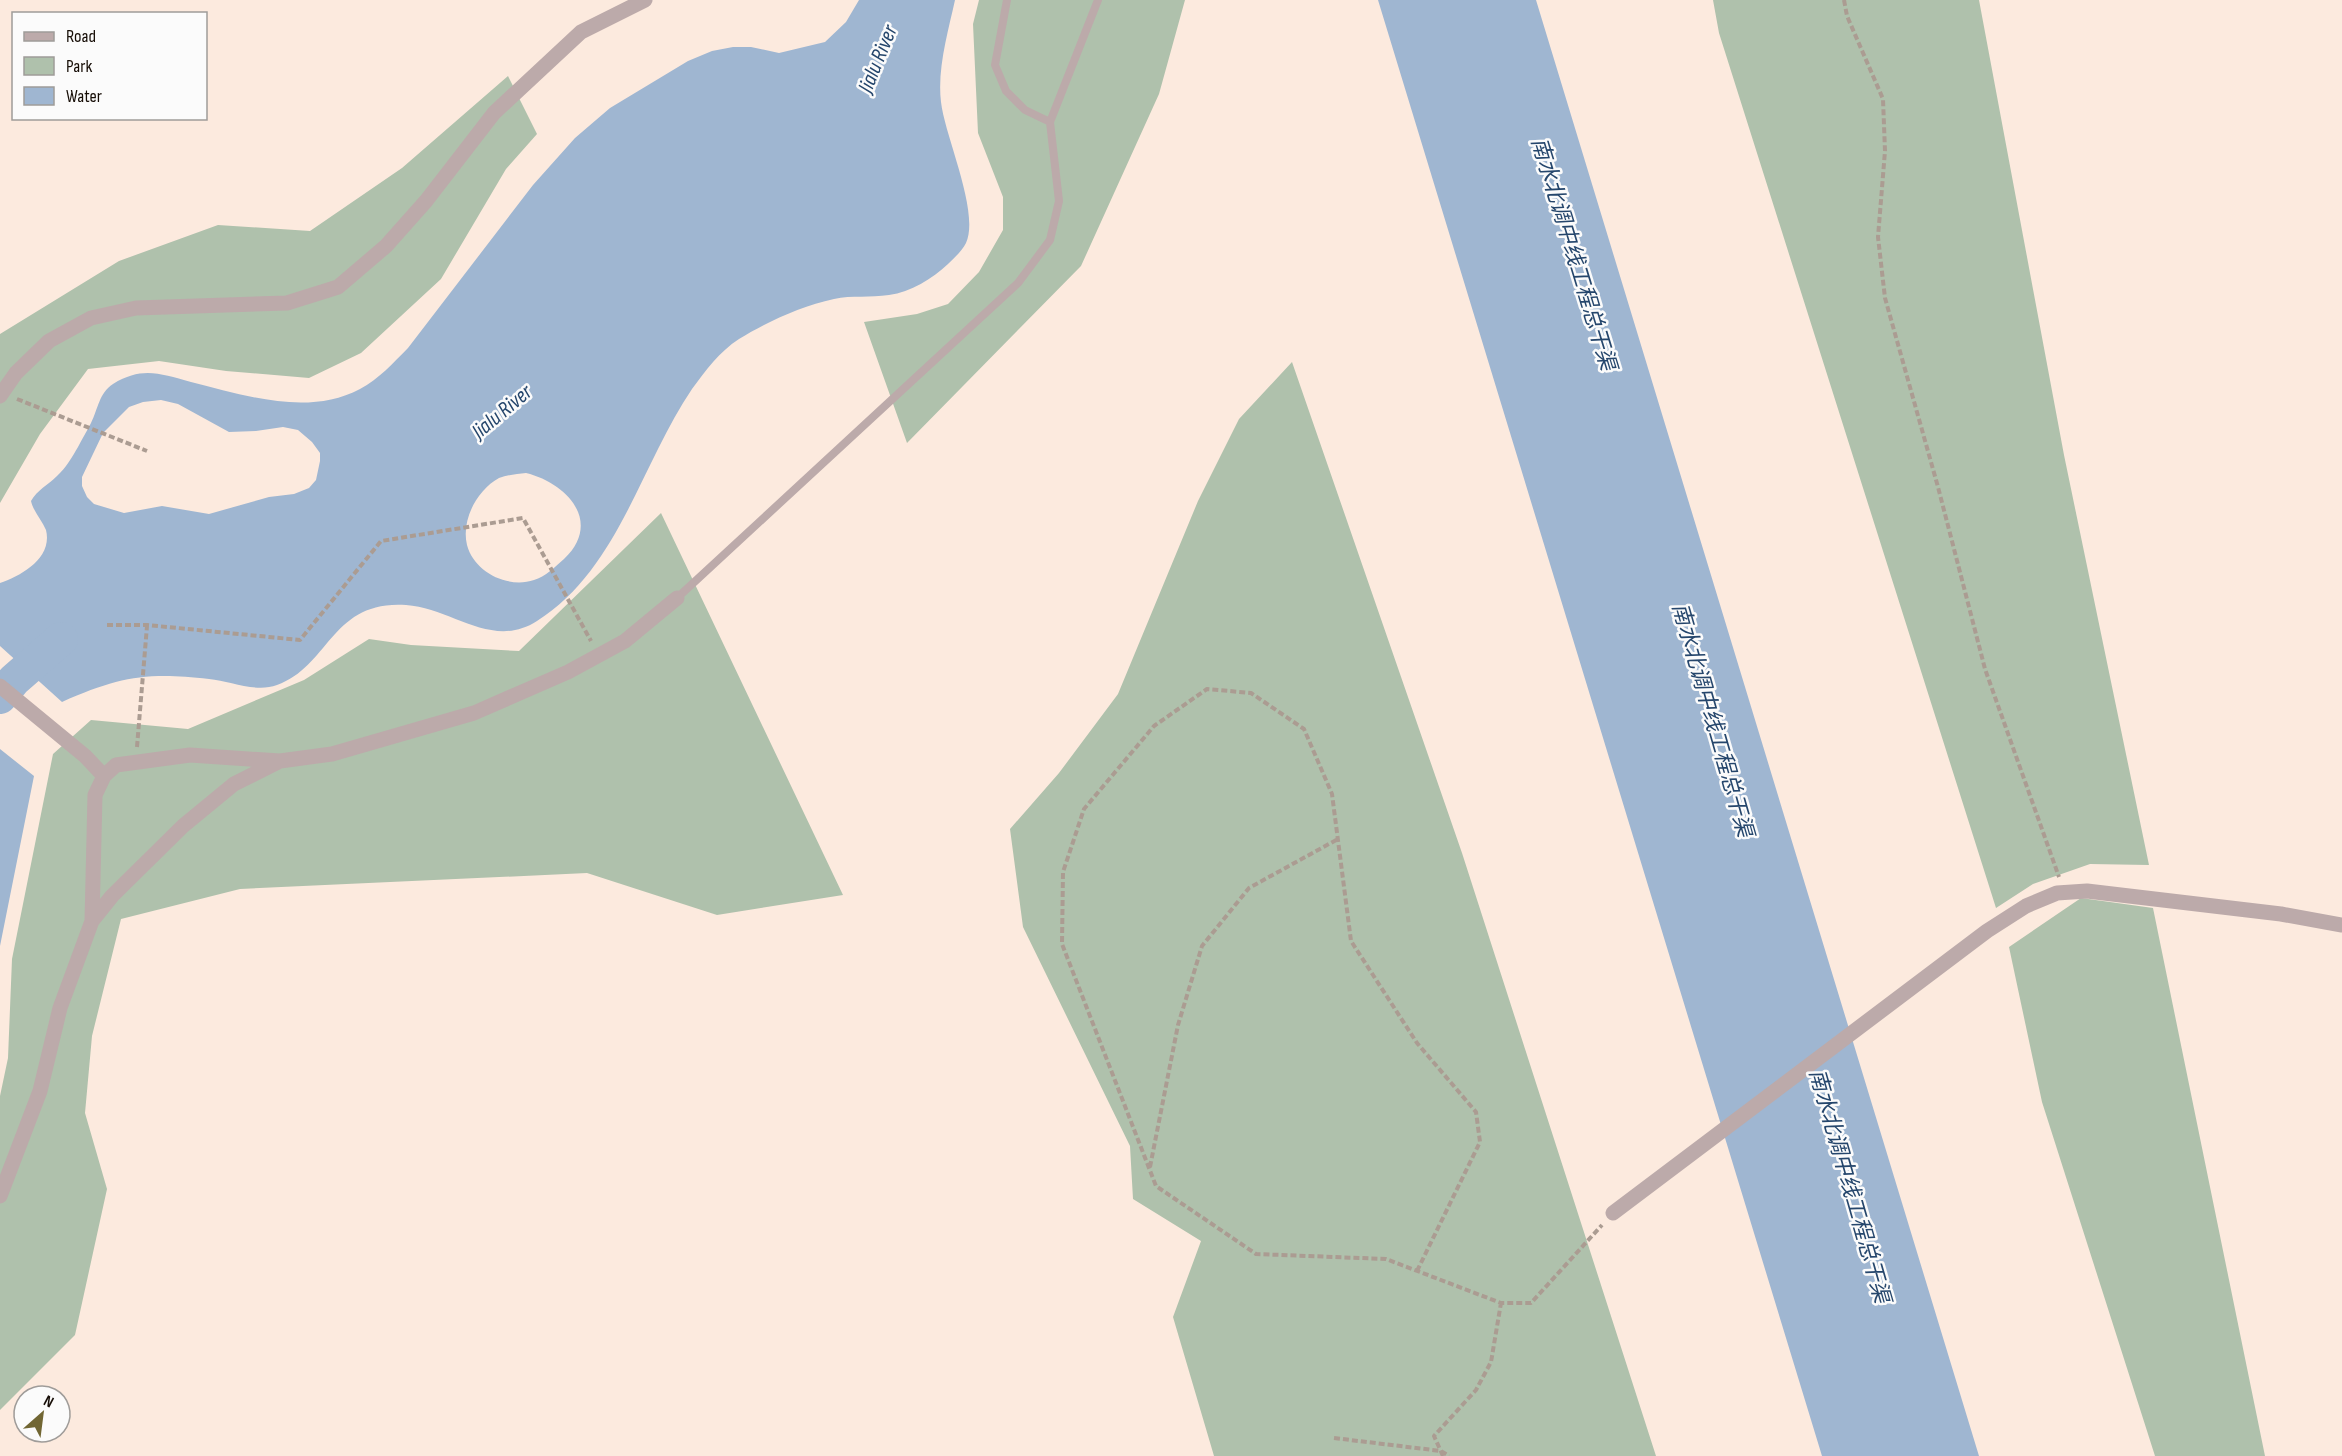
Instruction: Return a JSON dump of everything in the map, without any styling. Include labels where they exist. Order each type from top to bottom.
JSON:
[{"type":"street","points":[[1,394],[16,373],[49,341],[91,318],[136,308],[287,303],[338,287],[386,246],[426,201],[494,113],[572,40],[581,32],[645,0]]},
{"type":"street","points":[[92,921],[95,795],[104,776],[116,765],[190,755],[280,761],[332,754],[474,713],[568,672],[625,641],[676,597]]},
{"type":"street","points":[[0,686],[85,756],[104,776]]},
{"type":"street","points":[[0,1196],[40,1091],[60,1008],[92,921],[112,896],[183,826],[234,784],[280,761]]},
{"type":"street","points":[[1613,1213],[1987,931],[2026,906],[2057,893],[2087,891],[2270,913],[2342,925]]},
{"type":"lane","points":[[1007,0],[995,64],[1006,91],[1025,110],[1050,122]]},
{"type":"lane","points":[[676,597],[1018,283],[1050,240],[1059,201],[1050,122],[1098,0]]},
{"type":"path","points":[[1844,0],[1846,16],[1883,99],[1885,151],[1878,237],[1885,298],[1938,487],[1985,669],[2064,892]]},
{"type":"path","points":[[1,394],[147,451]]},
{"type":"path","points":[[107,625],[147,626],[300,640],[381,541],[523,518],[599,655]]},
{"type":"path","points":[[136,763],[147,626]]},
{"type":"path","points":[[1417,1271],[1480,1142],[1476,1112],[1417,1043],[1351,941],[1332,794],[1304,729],[1251,693],[1207,689],[1154,726],[1084,809],[1063,872],[1062,944],[1156,1186],[1256,1254],[1386,1259],[1417,1271],[1502,1303],[1531,1303],[1613,1213]]},
{"type":"path","points":[[1149,1168],[1178,1025],[1202,946],[1249,888],[1338,839]]},
{"type":"path","points":[[1442,1454],[1434,1436],[1476,1390],[1491,1362],[1502,1303]]},
{"type":"path","points":[[1334,1438],[1449,1456]]},
{"type":"green space","points":[[979,0],[1185,0],[1159,94],[1081,266],[907,443],[864,322],[917,314],[948,304],[979,272],[1003,230],[1003,197],[978,133],[973,24]]},
{"type":"green space","points":[[1713,0],[1979,0],[2064,455],[2149,865],[2090,864],[2033,884],[1996,908],[1719,33]]},
{"type":"green space","points":[[508,76],[537,134],[506,169],[441,279],[361,353],[309,378],[226,371],[159,361],[88,369],[40,434],[0,503],[0,334],[119,261],[218,225],[310,231],[402,168]]},
{"type":"green space","points":[[1292,362],[1462,853],[1656,1456],[1214,1456],[1173,1317],[1201,1241],[1133,1199],[1130,1146],[1023,927],[1010,829],[1059,773],[1118,694],[1198,501],[1239,419]]},
{"type":"green space","points":[[661,513],[843,895],[717,915],[587,873],[240,889],[121,919],[92,1036],[85,1113],[107,1189],[75,1335],[26,1384],[12,1384],[12,1398],[0,1410],[0,1096],[8,1058],[12,959],[53,754],[91,720],[188,729],[304,680],[369,639],[411,645],[519,651]]},
{"type":"green space","points":[[2081,898],[2153,908],[2265,1456],[2155,1456],[2042,1102],[2009,947]]},
{"type":"water","points":[[859,0],[955,0],[944,51],[940,89],[944,117],[969,213],[966,243],[942,270],[913,288],[889,295],[841,298],[809,306],[761,327],[725,350],[697,382],[674,418],[626,514],[588,574],[565,599],[537,621],[520,629],[504,631],[472,625],[423,608],[406,605],[381,606],[362,613],[346,623],[309,664],[295,676],[277,685],[260,688],[187,677],[133,678],[100,687],[62,702],[0,646],[0,583],[26,571],[34,564],[45,549],[47,540],[46,530],[31,501],[69,462],[91,423],[102,397],[113,384],[133,375],[152,373],[232,393],[297,403],[319,402],[360,389],[380,376],[408,348],[533,185],[575,138],[610,108],[688,61],[712,51],[733,47],[751,47],[779,53],[825,42],[846,22]],"holes":[[[161,400],[178,404],[229,432],[283,427],[298,430],[312,442],[320,453],[316,480],[309,488],[294,494],[269,497],[209,514],[162,506],[124,513],[94,504],[87,497],[82,486],[82,477],[103,433],[129,407],[143,402]],[[526,473],[555,485],[566,495],[575,506],[580,518],[580,531],[575,545],[550,571],[534,580],[514,582],[493,576],[477,563],[467,545],[466,526],[472,507],[491,483],[502,477]]]},
{"type":"water","name":"南水北调中线工程总干渠","points":[[1378,0],[1536,0],[1979,1456],[1822,1456]]},
{"type":"water","points":[[0,749],[34,776],[0,946]]},
{"type":"waterway","name":"Jialu River","points":[[0,697],[14,680],[61,639]]}]
